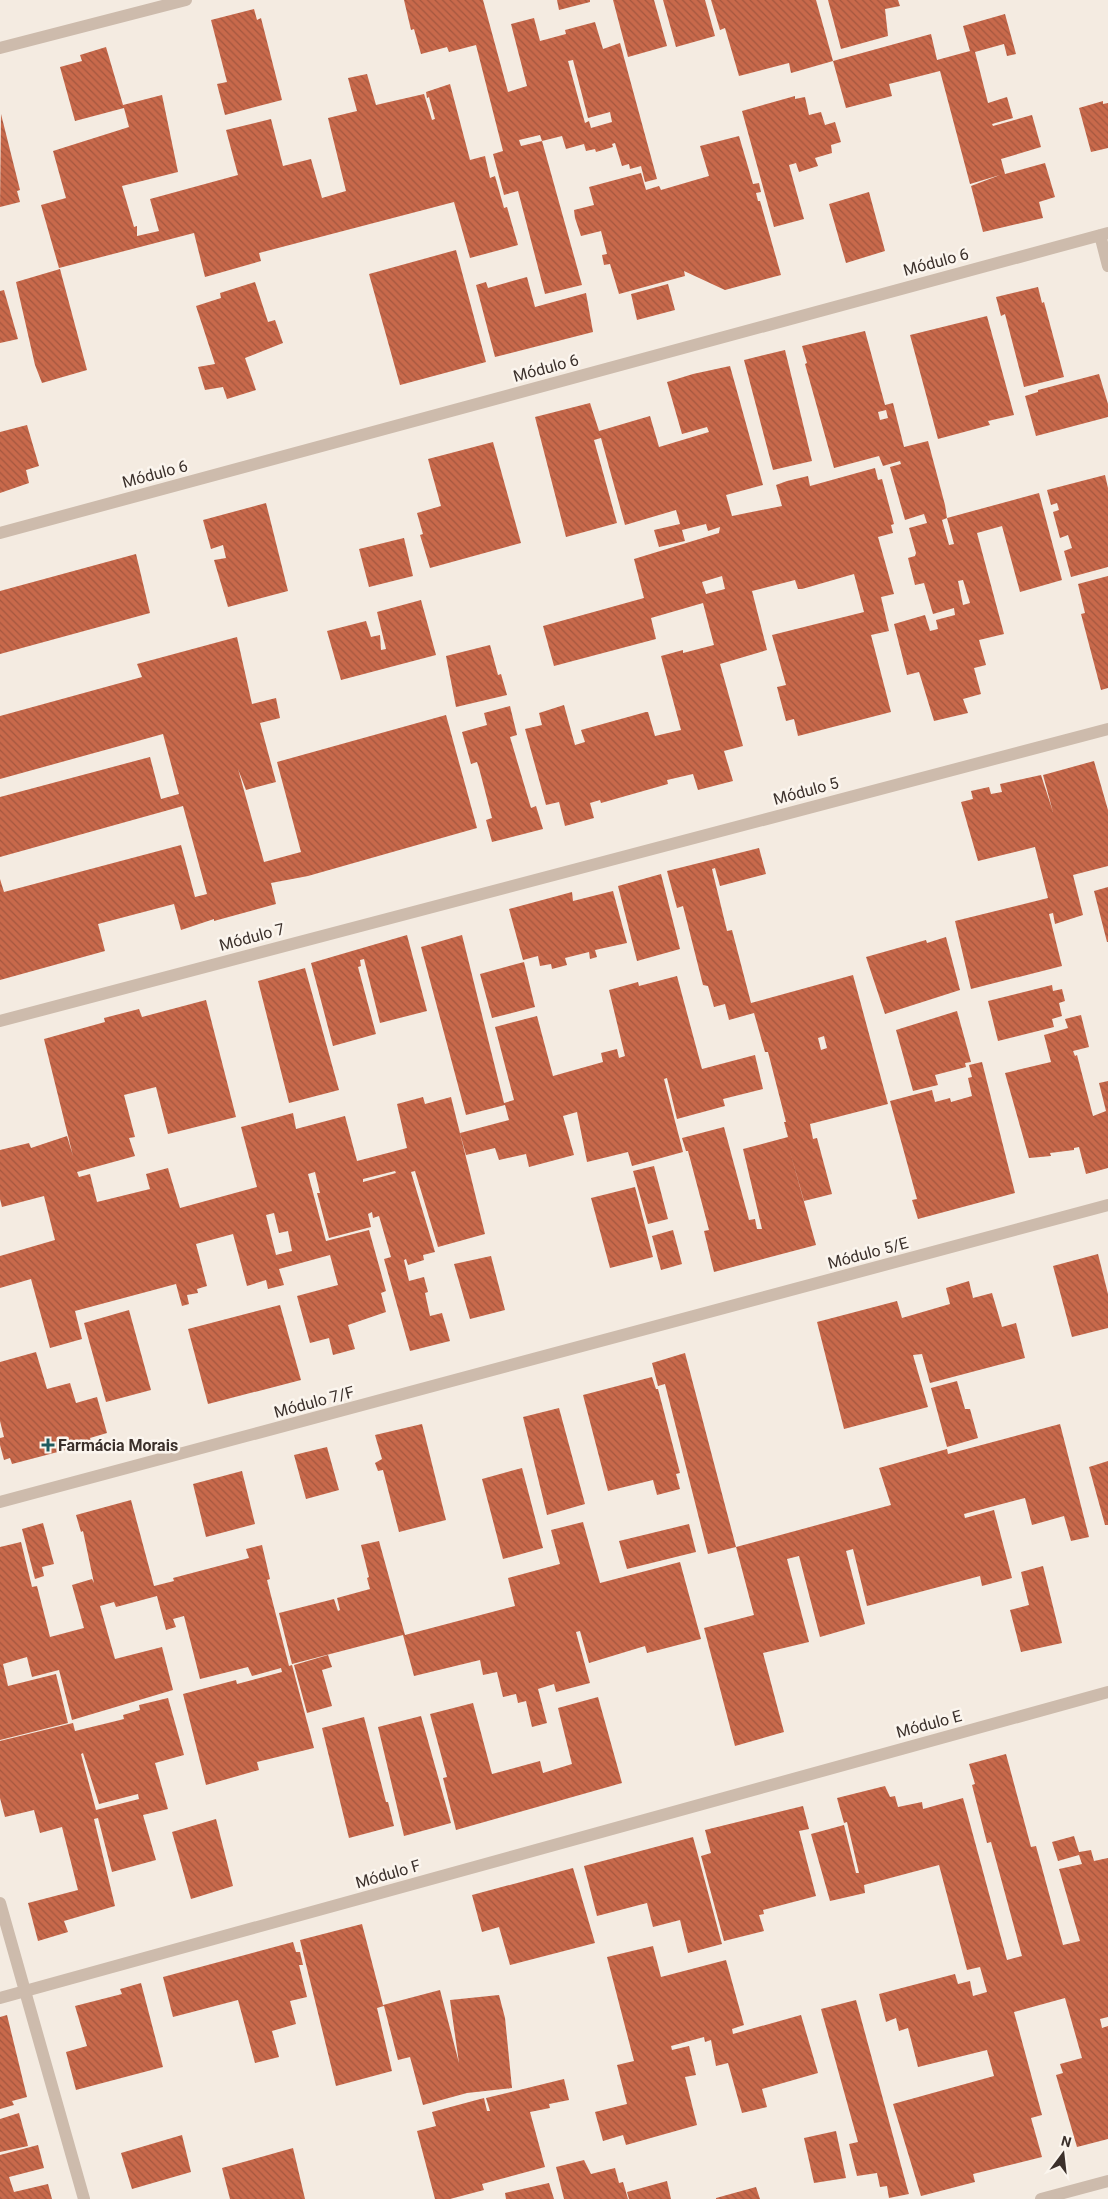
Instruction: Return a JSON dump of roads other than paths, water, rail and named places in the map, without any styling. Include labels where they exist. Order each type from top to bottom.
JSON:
[{"type":"street","points":[[0,48],[186,0]]},
{"type":"street","points":[[1104,234],[1108,266]]},
{"type":"street","name":"Módulo 6","points":[[0,533],[1104,234]]},
{"type":"street","name":"Módulo 5","points":[[512,886],[1108,729]]},
{"type":"street","name":"Módulo 7","points":[[0,1021],[512,886]]},
{"type":"street","name":"Módulo 5/E","points":[[636,1332],[1108,1205]]},
{"type":"street","name":"Módulo 7/F","points":[[0,1502],[636,1332]]},
{"type":"street","name":"Módulo E","points":[[758,1787],[1108,1692]]},
{"type":"street","name":"Módulo F","points":[[0,1998],[758,1787]]},
{"type":"street","points":[[0,1903],[84,2199]]},
{"type":"street","points":[[1041,2199],[1107,2184]]},
{"type":"place","name":"Farmácia Morais","points":[[48,1445]]}]
